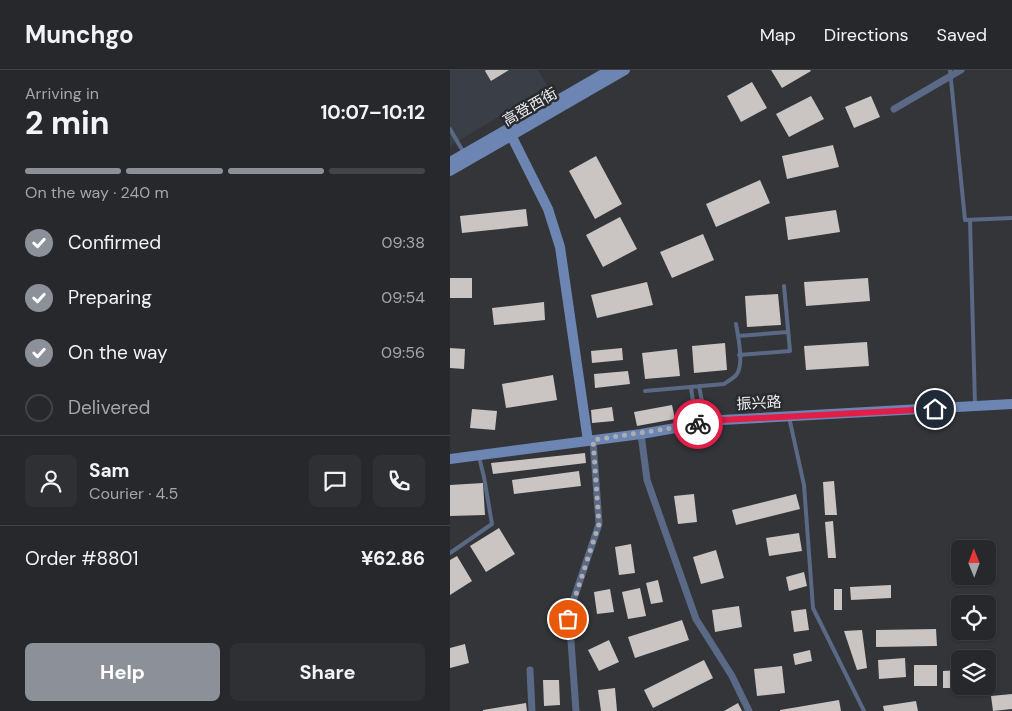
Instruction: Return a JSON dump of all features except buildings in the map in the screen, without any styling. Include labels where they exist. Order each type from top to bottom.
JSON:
[{"type":"street","name":"高登西街","points":[[450,170],[466,157],[610,70]]},
{"type":"street","name":"高登西街","points":[[450,162],[466,157],[512,135],[625,70]]},
{"type":"street","points":[[894,109],[951,73],[960,70]]},
{"type":"street","points":[[512,135],[548,209],[560,247],[590,440],[599,524],[568,619],[576,711]]},
{"type":"street","name":"振兴路","points":[[450,459],[641,434],[701,423],[1012,404]]},
{"type":"street","points":[[641,434],[647,480],[696,619],[732,676],[749,711]]},
{"type":"street","points":[[530,670],[532,711]]},
{"type":"lane","points":[[951,73],[965,220],[1012,218]]},
{"type":"lane","points":[[450,129],[466,157]]},
{"type":"lane","points":[[970,220],[975,406]]},
{"type":"lane","points":[[740,355],[790,351],[784,286]]},
{"type":"lane","points":[[645,391],[724,384],[732,379],[740,366],[736,324]]},
{"type":"lane","points":[[738,336],[788,332]]},
{"type":"lane","points":[[699,386],[701,423]]},
{"type":"lane","points":[[691,387],[701,423]]},
{"type":"lane","points":[[788,417],[804,485],[813,608],[864,711]]},
{"type":"lane","points":[[450,554],[492,524],[484,477],[478,456]]},
{"type":"shaded area","points":[[450,70],[538,70],[548,87],[450,146]]},
{"type":"way so far","points":[[568,619],[599,524],[593,440],[698,424]]},
{"type":"route","points":[[698,424],[722,420],[935,409]]}]
